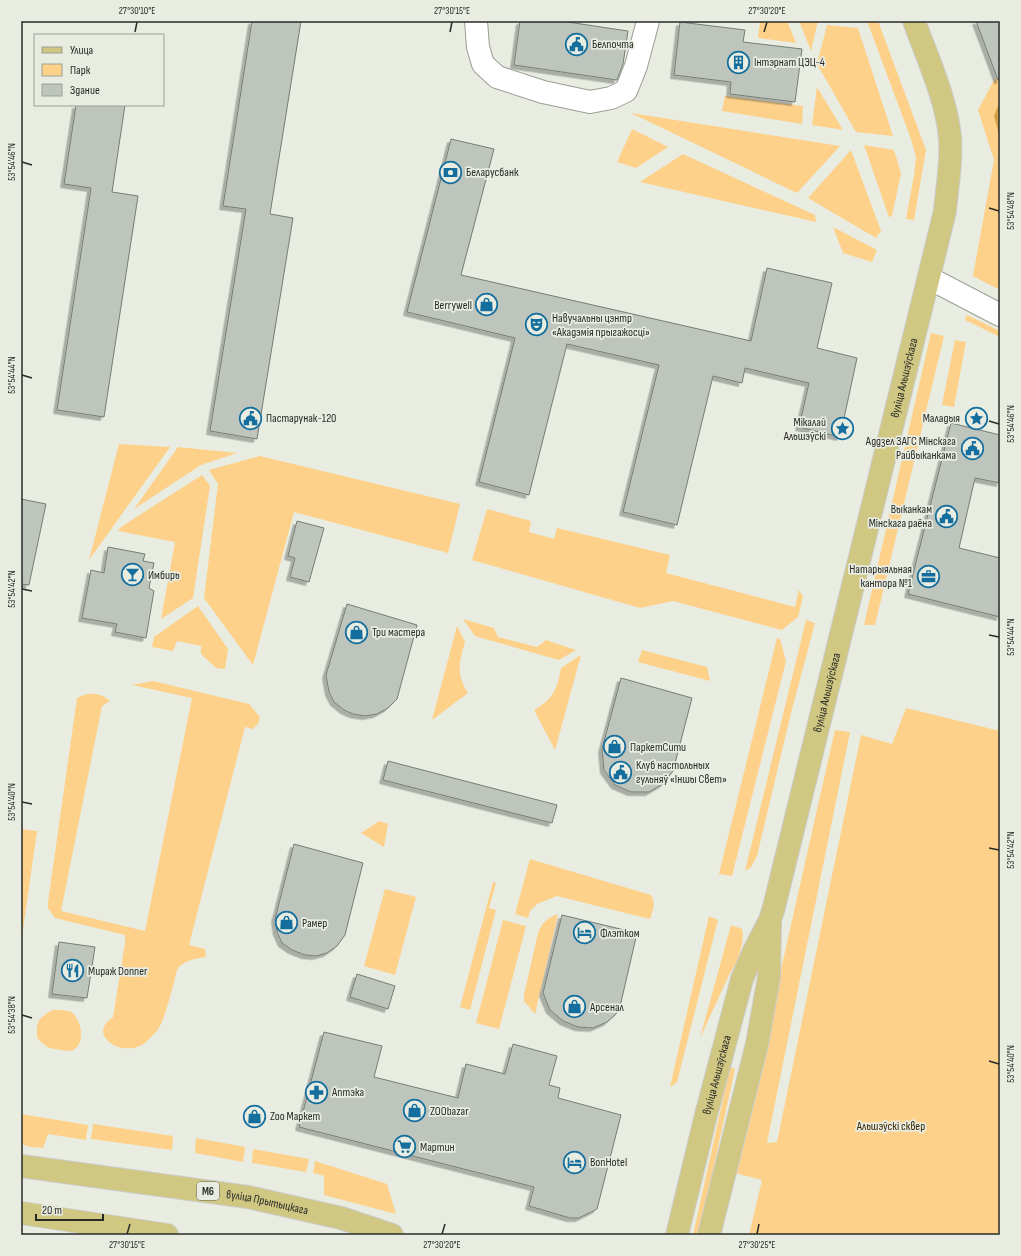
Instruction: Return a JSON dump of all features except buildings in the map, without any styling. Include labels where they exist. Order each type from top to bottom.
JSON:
[{"type":"main road","name":"вуліца Альшэўскага","points":[[709,1235],[757,1044],[769,977],[770,920],[945,211],[950,167],[950,137],[942,97],[914,21]]},
{"type":"main road","name":"вуліца Альшэўскага","points":[[677,1235],[706,1115],[742,979],[770,920]]},
{"type":"main road","name":"вуліца Прытыцкага","points":[[21,1166],[248,1197],[341,1218],[392,1235]]},
{"type":"main road","points":[[21,1213],[167,1235]]},
{"type":"street","points":[[476,21],[478,47],[483,64],[497,78],[543,92],[590,102],[611,98],[626,91],[636,66],[648,21]]},
{"type":"street","points":[[929,278],[1000,315]]},
{"type":"green space","points":[[760,21],[787,21],[796,43],[758,38]]},
{"type":"green space","points":[[799,21],[818,21],[811,51]]},
{"type":"green space","points":[[867,21],[878,21],[926,150],[914,220],[906,219],[916,157],[911,139]]},
{"type":"green space","points":[[827,25],[858,28],[893,136],[856,132],[817,64]]},
{"type":"green space","points":[[1000,73],[1000,290],[973,276],[994,160],[978,110],[993,82]]},
{"type":"green space","points":[[817,87],[843,130],[812,125]]},
{"type":"green space","points":[[725,96],[803,106],[802,124],[722,111]]},
{"type":"green space","points":[[631,113],[840,146],[797,193]]},
{"type":"green space","points":[[632,129],[668,147],[636,168],[617,162]]},
{"type":"green space","points":[[864,145],[894,150],[901,173],[892,216],[889,217]]},
{"type":"green space","points":[[851,150],[881,231],[876,238],[808,198]]},
{"type":"green space","points":[[683,154],[815,215],[816,222],[640,182]]},
{"type":"green space","points":[[833,227],[877,250],[872,262],[843,253]]},
{"type":"green space","points":[[967,315],[1000,331],[1000,337],[965,320]]},
{"type":"green space","points":[[931,333],[944,336],[875,625],[864,625]]},
{"type":"green space","points":[[955,340],[966,342],[954,407],[942,405]]},
{"type":"green space","points":[[119,444],[170,447],[89,560]]},
{"type":"green space","points":[[178,447],[237,453],[201,465],[134,509]]},
{"type":"green space","points":[[260,456],[460,504],[448,553],[294,512],[253,665],[204,598],[218,484],[209,470]]},
{"type":"green space","points":[[202,475],[210,486],[193,598],[161,619],[175,542],[118,531],[121,527]]},
{"type":"green space","points":[[487,509],[531,521],[529,532],[554,539],[557,528],[670,555],[666,573],[795,607],[799,590],[803,597],[798,617],[782,630],[673,601],[640,608],[472,560]]},
{"type":"green space","points":[[198,606],[228,649],[225,669],[216,668],[201,654],[201,646],[177,641],[173,651],[152,647],[154,637]]},
{"type":"green space","points":[[463,619],[494,628],[498,637],[537,647],[546,640],[576,650],[559,660],[475,636]]},
{"type":"green space","points":[[806,620],[815,623],[790,717],[757,856],[751,867],[745,871]]},
{"type":"green space","points":[[457,626],[465,642],[460,662],[460,674],[468,693],[432,720]]},
{"type":"green space","points":[[777,638],[780,639],[786,661],[732,876],[719,874]]},
{"type":"green space","points":[[642,650],[707,667],[710,681],[638,662]]},
{"type":"green space","points":[[581,655],[555,750],[534,710],[550,698],[556,688],[561,668]]},
{"type":"green space","points":[[153,681],[249,704],[260,717],[258,724],[253,729],[245,727],[189,945],[205,949],[206,957],[189,961],[178,968],[164,1017],[157,1031],[139,1047],[122,1048],[108,1041],[104,1036],[103,1030],[106,1023],[113,1017],[125,935],[55,918],[48,908],[48,902],[77,698],[94,694],[102,696],[110,701],[102,706],[61,911],[145,931],[192,698],[132,685]]},
{"type":"green space","name":"Альшэўскі сквер","points":[[906,708],[1000,731],[1000,1235],[749,1235],[762,1180],[735,1173],[835,730],[850,732],[767,1143],[777,1142],[861,735],[892,744]]},
{"type":"green space","points":[[379,821],[388,824],[384,847],[361,833]]},
{"type":"green space","points":[[21,829],[37,831],[21,944]]},
{"type":"green space","points":[[530,859],[651,895],[654,904],[650,919],[557,896],[537,904],[530,911],[528,918],[515,914]]},
{"type":"green space","points":[[493,882],[496,883],[489,908],[496,910],[470,1010],[460,1007]]},
{"type":"green space","points":[[385,889],[416,897],[395,975],[364,966]]},
{"type":"green space","points":[[558,914],[535,1014],[524,1001],[524,995],[538,933],[541,926],[546,921]]},
{"type":"green space","points":[[709,916],[718,920],[677,1082],[670,1087]]},
{"type":"green space","points":[[503,920],[526,926],[499,1029],[476,1023]]},
{"type":"green space","points":[[731,925],[742,929],[743,934],[738,960],[729,975],[700,1038]]},
{"type":"green space","points":[[53,1010],[65,1010],[71,1012],[78,1020],[81,1039],[79,1044],[70,1051],[50,1048],[37,1038],[39,1021],[44,1015]]},
{"type":"green space","points":[[730,1067],[735,1069],[699,1235],[693,1235]]},
{"type":"green space","points":[[21,1114],[88,1125],[86,1140],[48,1134],[43,1148],[30,1147],[21,1144]]},
{"type":"green space","points":[[93,1124],[173,1136],[172,1150],[91,1139]]},
{"type":"green space","points":[[196,1138],[245,1147],[243,1162],[195,1153]]},
{"type":"green space","points":[[253,1149],[309,1159],[306,1172],[252,1163]]},
{"type":"green space","points":[[315,1161],[387,1184],[396,1214],[324,1195],[324,1176],[313,1173]]},
{"type":"shaded area","points":[[1000,101],[1000,138],[994,116]]},
{"type":"place","name":"Белпочта","points":[[576,44]]},
{"type":"place","name":"Інтэрнат ЦЭЦ-4","points":[[738,62]]},
{"type":"place","name":"Беларусбанк","points":[[451,172]]},
{"type":"place","name":"Berrywell","points":[[487,305]]},
{"type":"place","name":"Навучальны цэнтр «Акадэмія прыгажосці»","points":[[537,325]]},
{"type":"place","name":"Пастарунак-120","points":[[250,418]]},
{"type":"place","name":"Маладыя","points":[[976,418]]},
{"type":"place","name":"Мікалай Альшэўскі","points":[[842,429]]},
{"type":"place","name":"Аддзел ЗАГС Мінскага Райвыканкама","points":[[972,448]]},
{"type":"place","name":"Выканкам Мінскага раёна","points":[[947,516]]},
{"type":"place","name":"Имбирь","points":[[132,575]]},
{"type":"place","name":"Натарыяльная кантора №1","points":[[928,576]]},
{"type":"place","name":"Три мастера","points":[[357,632]]},
{"type":"place","name":"ПаркетСити","points":[[614,747]]},
{"type":"place","name":"Клуб настольных гульняў «Іншы Свет»","points":[[621,772]]},
{"type":"place","name":"Рамер","points":[[286,923]]},
{"type":"place","name":"Флэтком","points":[[584,933]]},
{"type":"place","name":"Мираж Donner","points":[[73,971]]},
{"type":"place","name":"Арсенал","points":[[575,1007]]},
{"type":"place","name":"Аптэка","points":[[317,1092]]},
{"type":"place","name":"ZOObazar","points":[[415,1111]]},
{"type":"place","name":"Zoo Маркет","points":[[254,1116]]},
{"type":"place","name":"Мартин","points":[[405,1147]]},
{"type":"place","name":"BonHotel","points":[[575,1162]]}]
